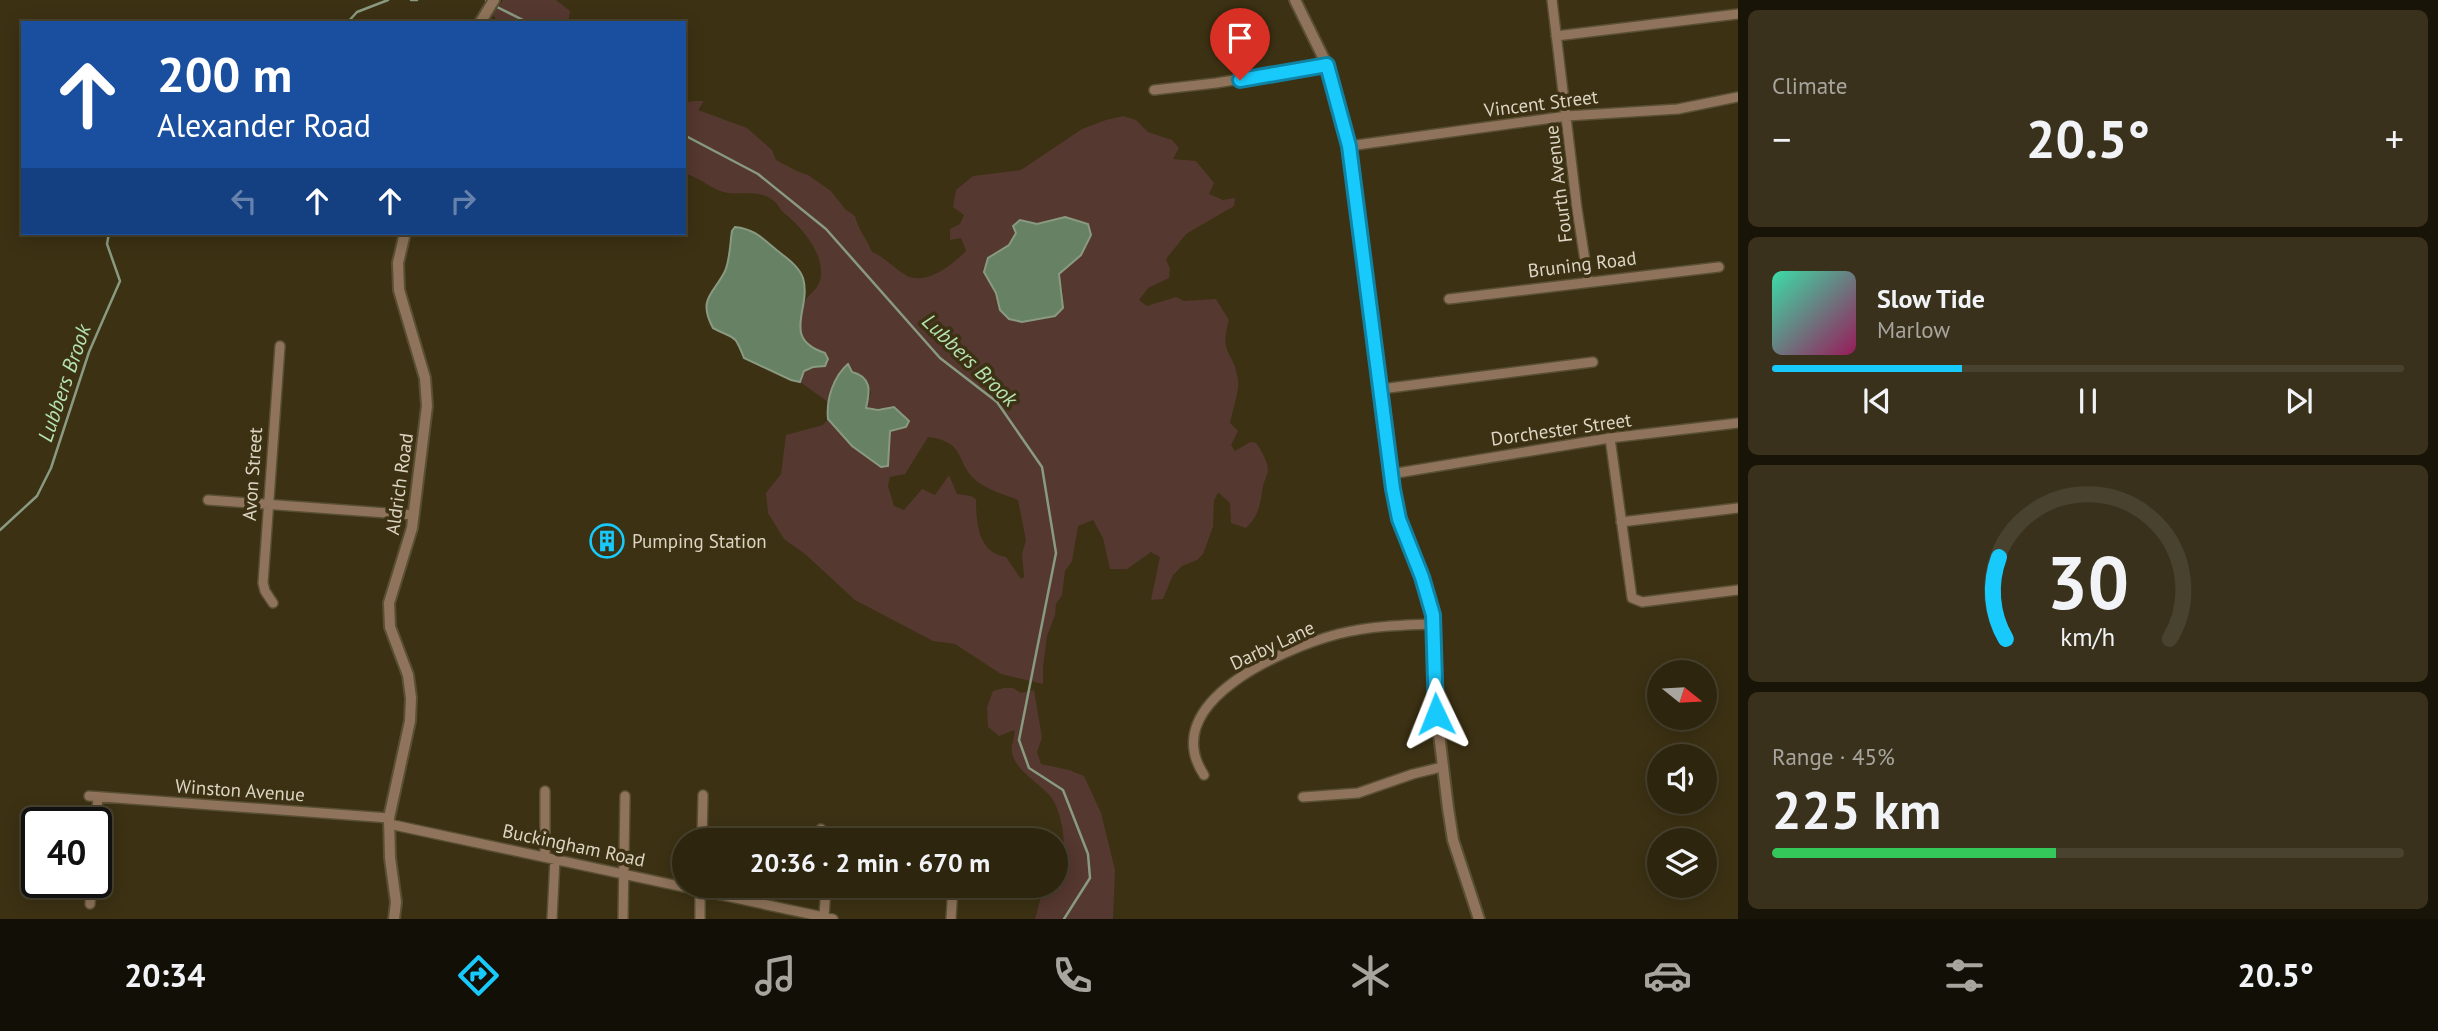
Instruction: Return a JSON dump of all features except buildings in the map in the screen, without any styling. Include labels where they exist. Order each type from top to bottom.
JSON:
[{"type":"street","points":[[481,21],[494,0]]},
{"type":"street","points":[[1295,0],[1327,65],[1349,146],[1395,499],[1406,539],[1425,586],[1434,624],[1435,700],[1453,840],[1479,919]]},
{"type":"street","name":"Fourth Avenue","points":[[1552,0],[1588,281]]},
{"type":"street","points":[[1556,36],[1738,15]]},
{"type":"street","points":[[1154,90],[1327,65]]},
{"type":"street","name":"Vincent Street","points":[[1349,146],[1567,116],[1678,109],[1738,97]]},
{"type":"street","name":"Aldrich Road","points":[[394,919],[396,902],[390,858],[389,821],[410,721],[411,698],[408,676],[390,627],[388,603],[409,542],[414,515],[427,392],[400,298],[397,274],[405,235]]},
{"type":"street","name":"Bruning Road","points":[[1449,299],[1719,267]]},
{"type":"street","name":"Avon Street","points":[[273,603],[263,586],[280,346]]},
{"type":"street","points":[[1381,388],[1593,362]]},
{"type":"street","name":"Dorchester Street","points":[[1391,474],[1610,438],[1738,423]]},
{"type":"street","points":[[1610,438],[1630,594],[1634,600],[1642,602],[1738,590]]},
{"type":"street","points":[[208,500],[414,515]]},
{"type":"street","points":[[1621,522],[1738,508]]},
{"type":"street","name":"Darby Lane","points":[[1204,775],[1196,763],[1194,752],[1199,721],[1220,692],[1236,680],[1290,652],[1337,634],[1370,627],[1434,624]]},
{"type":"street","points":[[1303,797],[1358,793],[1442,767]]},
{"type":"street","points":[[545,791],[552,919]]},
{"type":"street","points":[[703,828],[704,795]]},
{"type":"street","name":"Winston Avenue","points":[[95,807],[94,796],[389,821]]},
{"type":"street","points":[[623,919],[625,796]]},
{"type":"street","name":"Buckingham Road","points":[[389,821],[672,883]]},
{"type":"street","points":[[90,904],[91,898]]},
{"type":"street","points":[[700,898],[701,919]]},
{"type":"street","name":"Buckingham Road","points":[[743,898],[829,918]]},
{"type":"street","points":[[826,898],[829,918]]},
{"type":"street","points":[[951,919],[952,898]]},
{"type":"shaded area","points":[[503,0],[556,0],[570,11],[568,21],[498,21],[493,15]]},
{"type":"shaded area","points":[[704,101],[698,110],[747,128],[772,150],[776,160],[808,175],[831,191],[845,209],[855,216],[872,252],[904,274],[920,278],[929,277],[946,268],[966,251],[961,238],[950,240],[950,229],[960,224],[964,215],[953,207],[956,190],[973,176],[1021,170],[1082,129],[1123,116],[1136,120],[1148,132],[1172,140],[1179,148],[1173,159],[1196,161],[1214,183],[1209,194],[1223,200],[1235,198],[1234,206],[1186,234],[1166,259],[1170,269],[1169,278],[1148,288],[1139,300],[1147,306],[1176,297],[1184,301],[1216,299],[1229,320],[1226,347],[1236,369],[1238,383],[1230,423],[1238,431],[1231,445],[1235,451],[1250,442],[1256,443],[1268,469],[1259,508],[1251,523],[1246,528],[1231,523],[1230,503],[1218,492],[1214,501],[1213,527],[1203,554],[1197,560],[1182,566],[1173,575],[1163,599],[1151,600],[1160,557],[1151,552],[1127,569],[1110,569],[1103,538],[1093,520],[1078,526],[1072,561],[1065,571],[1062,595],[1056,604],[1047,636],[1043,684],[1001,674],[955,644],[933,641],[855,600],[805,554],[784,539],[768,513],[766,493],[781,474],[786,435],[823,425],[828,419],[852,446],[881,467],[889,450],[890,431],[906,427],[888,409],[866,408],[871,392],[848,365],[841,370],[828,402],[800,382],[804,371],[813,367],[819,368],[825,353],[806,340],[799,318],[804,302],[817,287],[821,276],[815,249],[804,232],[769,197],[722,192],[686,174],[686,103]],"holes":[[[1065,217],[1091,235],[1081,255],[1059,274],[1063,293],[1000,310],[996,293],[995,255],[1009,245],[1016,233]],[[928,437],[941,440],[955,448],[978,482],[1018,500],[1026,540],[1022,554],[1024,577],[1021,579],[1006,557],[997,554],[984,543],[978,526],[976,499],[957,494],[949,475],[935,495],[922,489],[904,510],[894,506],[888,486],[890,477],[905,474]]]},
{"type":"shaded area","points":[[1065,217],[1088,224],[1091,235],[1081,255],[1059,274],[1063,308],[1055,316],[1022,322],[1009,319],[1000,310],[996,293],[984,272],[988,258],[1009,245],[1016,233],[1013,226],[1020,220],[1037,224]]},
{"type":"shaded area","points":[[735,227],[747,229],[760,236],[801,273],[805,290],[801,331],[804,339],[812,347],[825,353],[828,359],[825,366],[804,371],[800,382],[744,358],[736,340],[713,328],[708,318],[707,303],[727,267],[732,231]]},
{"type":"shaded area","points":[[848,364],[852,372],[863,377],[868,385],[866,408],[878,410],[894,407],[909,421],[906,427],[890,431],[888,466],[881,467],[852,446],[828,419],[832,389],[838,375]]},
{"type":"shaded area","points":[[1004,688],[1013,688],[1021,693],[1034,690],[1042,738],[1037,752],[1041,764],[1084,776],[1101,813],[1115,870],[1113,919],[1035,919],[1041,898],[1068,898],[1068,828],[1063,828],[1051,797],[1014,759],[1014,730],[999,736],[988,727],[987,707],[993,691]]},
{"type":"waterway","name":"Lubbers Brook","points":[[349,21],[357,12],[388,0]]},
{"type":"waterway","name":"Lubbers Brook","points":[[411,0],[417,0]]},
{"type":"waterway","name":"Lubbers Brook","points":[[497,7],[525,21]]},
{"type":"waterway","name":"Lubbers Brook","points":[[686,136],[758,174],[826,229],[940,358],[997,402],[1042,467],[1056,553],[1019,740],[1029,768],[1063,790],[1088,854],[1090,878],[1064,919]]},
{"type":"waterway","name":"Lubbers Brook","points":[[0,530],[37,496],[51,468],[89,352],[120,281],[107,244],[109,235]]},
{"type":"place","name":"Pumping Station","points":[[607,541]]},
{"type":"route","points":[[1240,80],[1327,65],[1333,84],[1349,146],[1393,489],[1399,519],[1422,577],[1433,615],[1436,714]]}]
